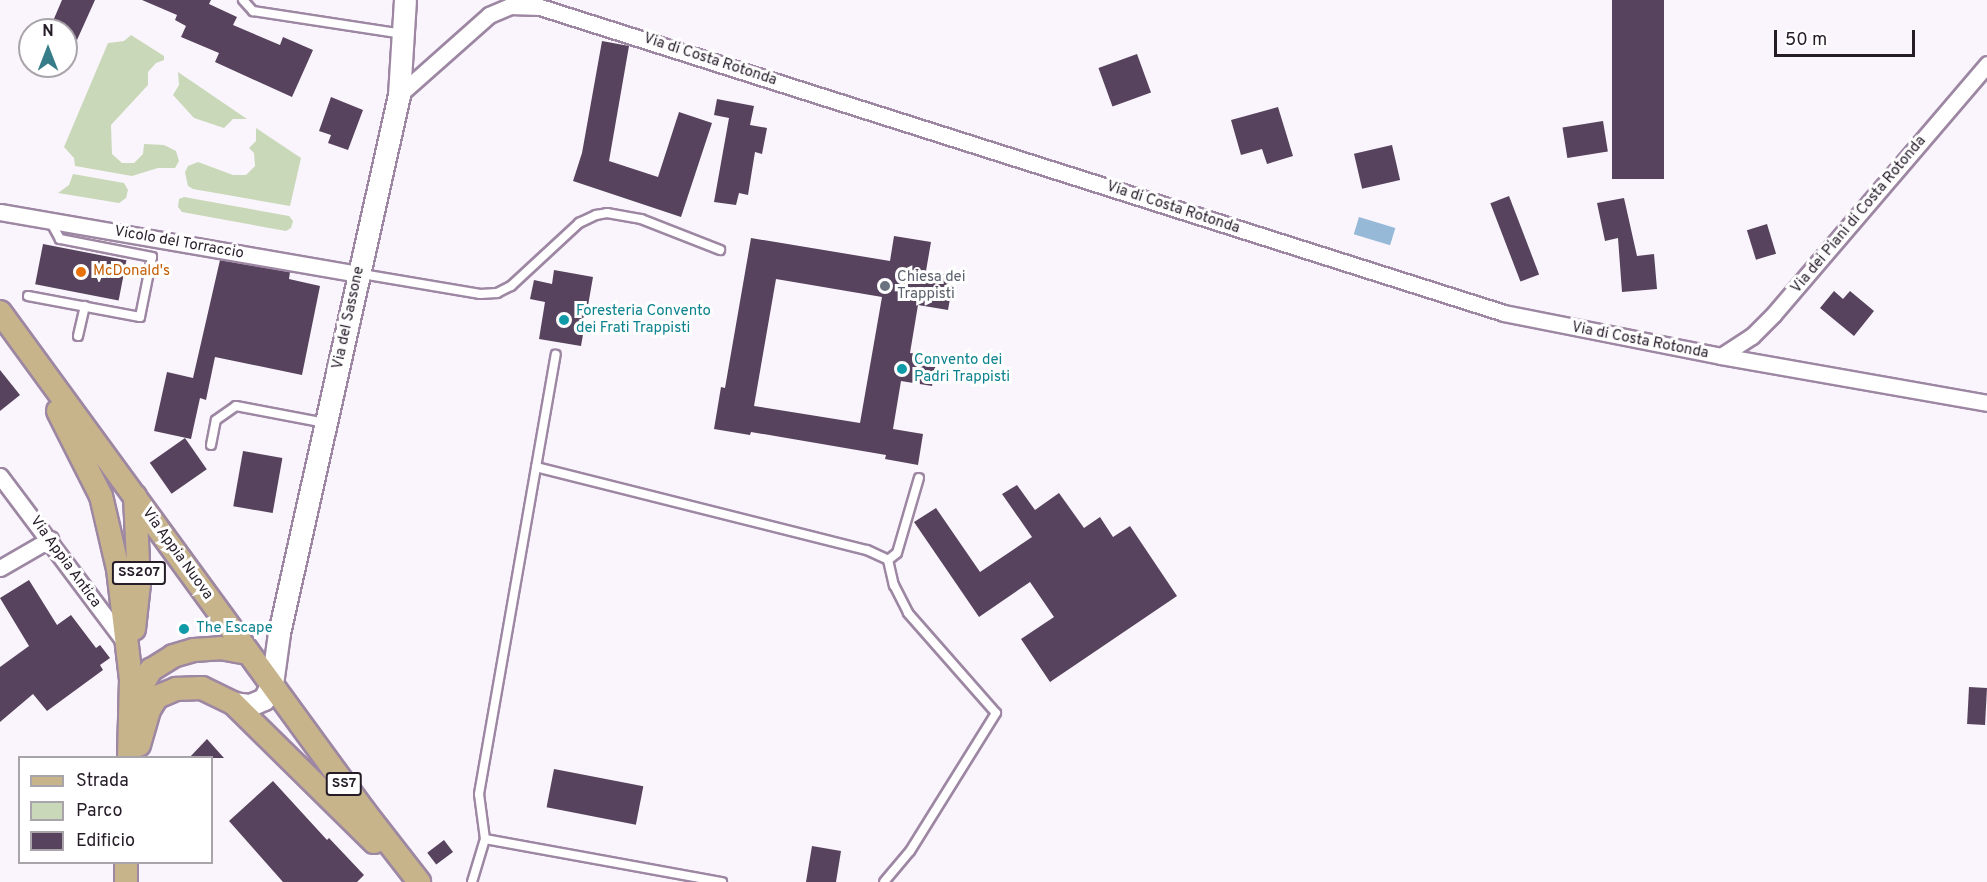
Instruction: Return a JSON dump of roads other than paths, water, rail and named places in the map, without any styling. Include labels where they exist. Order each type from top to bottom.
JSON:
[{"type":"main road","name":"Via del Sassone","points":[[272,684],[279,633],[399,95],[405,0]]},
{"type":"main road","name":"Via Appia Nuova","points":[[0,312],[248,653],[419,882]]},
{"type":"main road","points":[[27,351],[101,496],[118,569],[129,648]]},
{"type":"main road","name":"SS207","points":[[129,756],[132,704],[129,648],[138,618],[140,584],[135,496]]},
{"type":"main road","points":[[132,704],[151,670],[173,656],[194,650],[220,648],[248,653],[261,651],[279,633]]},
{"type":"main road","points":[[136,756],[149,710],[157,697],[176,689],[202,688],[233,703],[250,705],[264,699],[272,684]]},
{"type":"main road","points":[[233,703],[356,826],[419,882]]},
{"type":"main road","points":[[126,864],[126,882]]},
{"type":"street","name":"Via di Costa Rotonda","points":[[399,95],[490,7],[520,5],[550,9],[1490,309],[1721,356],[1987,403]]},
{"type":"street","name":"Via dei Piani di Costa Rotonda","points":[[1721,356],[1752,336],[1773,315],[1987,64]]},
{"type":"street","name":"Vicolo del Torraccio","points":[[0,212],[358,274]]},
{"type":"street","name":"Via Appia Antica","points":[[0,476],[50,539],[129,648]]},
{"type":"street","points":[[0,568],[50,539]]},
{"type":"lane","points":[[243,0],[253,12],[404,34]]},
{"type":"lane","points":[[358,274],[480,294],[497,293],[511,286],[579,223],[596,215],[608,213],[641,219],[720,250]]},
{"type":"lane","points":[[28,296],[140,317],[152,257],[60,239],[50,221]]},
{"type":"lane","points":[[78,336],[85,306]]},
{"type":"lane","points":[[472,882],[485,839],[479,794],[556,355]]},
{"type":"lane","points":[[211,445],[216,420],[236,406],[327,423]]},
{"type":"lane","points":[[536,467],[867,550],[888,560]]},
{"type":"lane","points":[[888,560],[897,553],[919,478]]},
{"type":"lane","points":[[884,882],[910,851],[996,713],[908,613],[894,585],[888,560]]},
{"type":"lane","points":[[485,839],[722,882]]},
{"type":"water","points":[[1359,217],[1395,228],[1390,245],[1354,234]]},
{"type":"place","name":"McDonald's","points":[[81,272]]},
{"type":"place","name":"Chiesa dei Trappisti","points":[[885,286]]},
{"type":"place","name":"Foresteria Convento dei Frati Trappisti","points":[[564,320]]},
{"type":"place","name":"Convento dei Padri Trappisti","points":[[902,369]]},
{"type":"place","name":"The Escape","points":[[184,629]]}]
